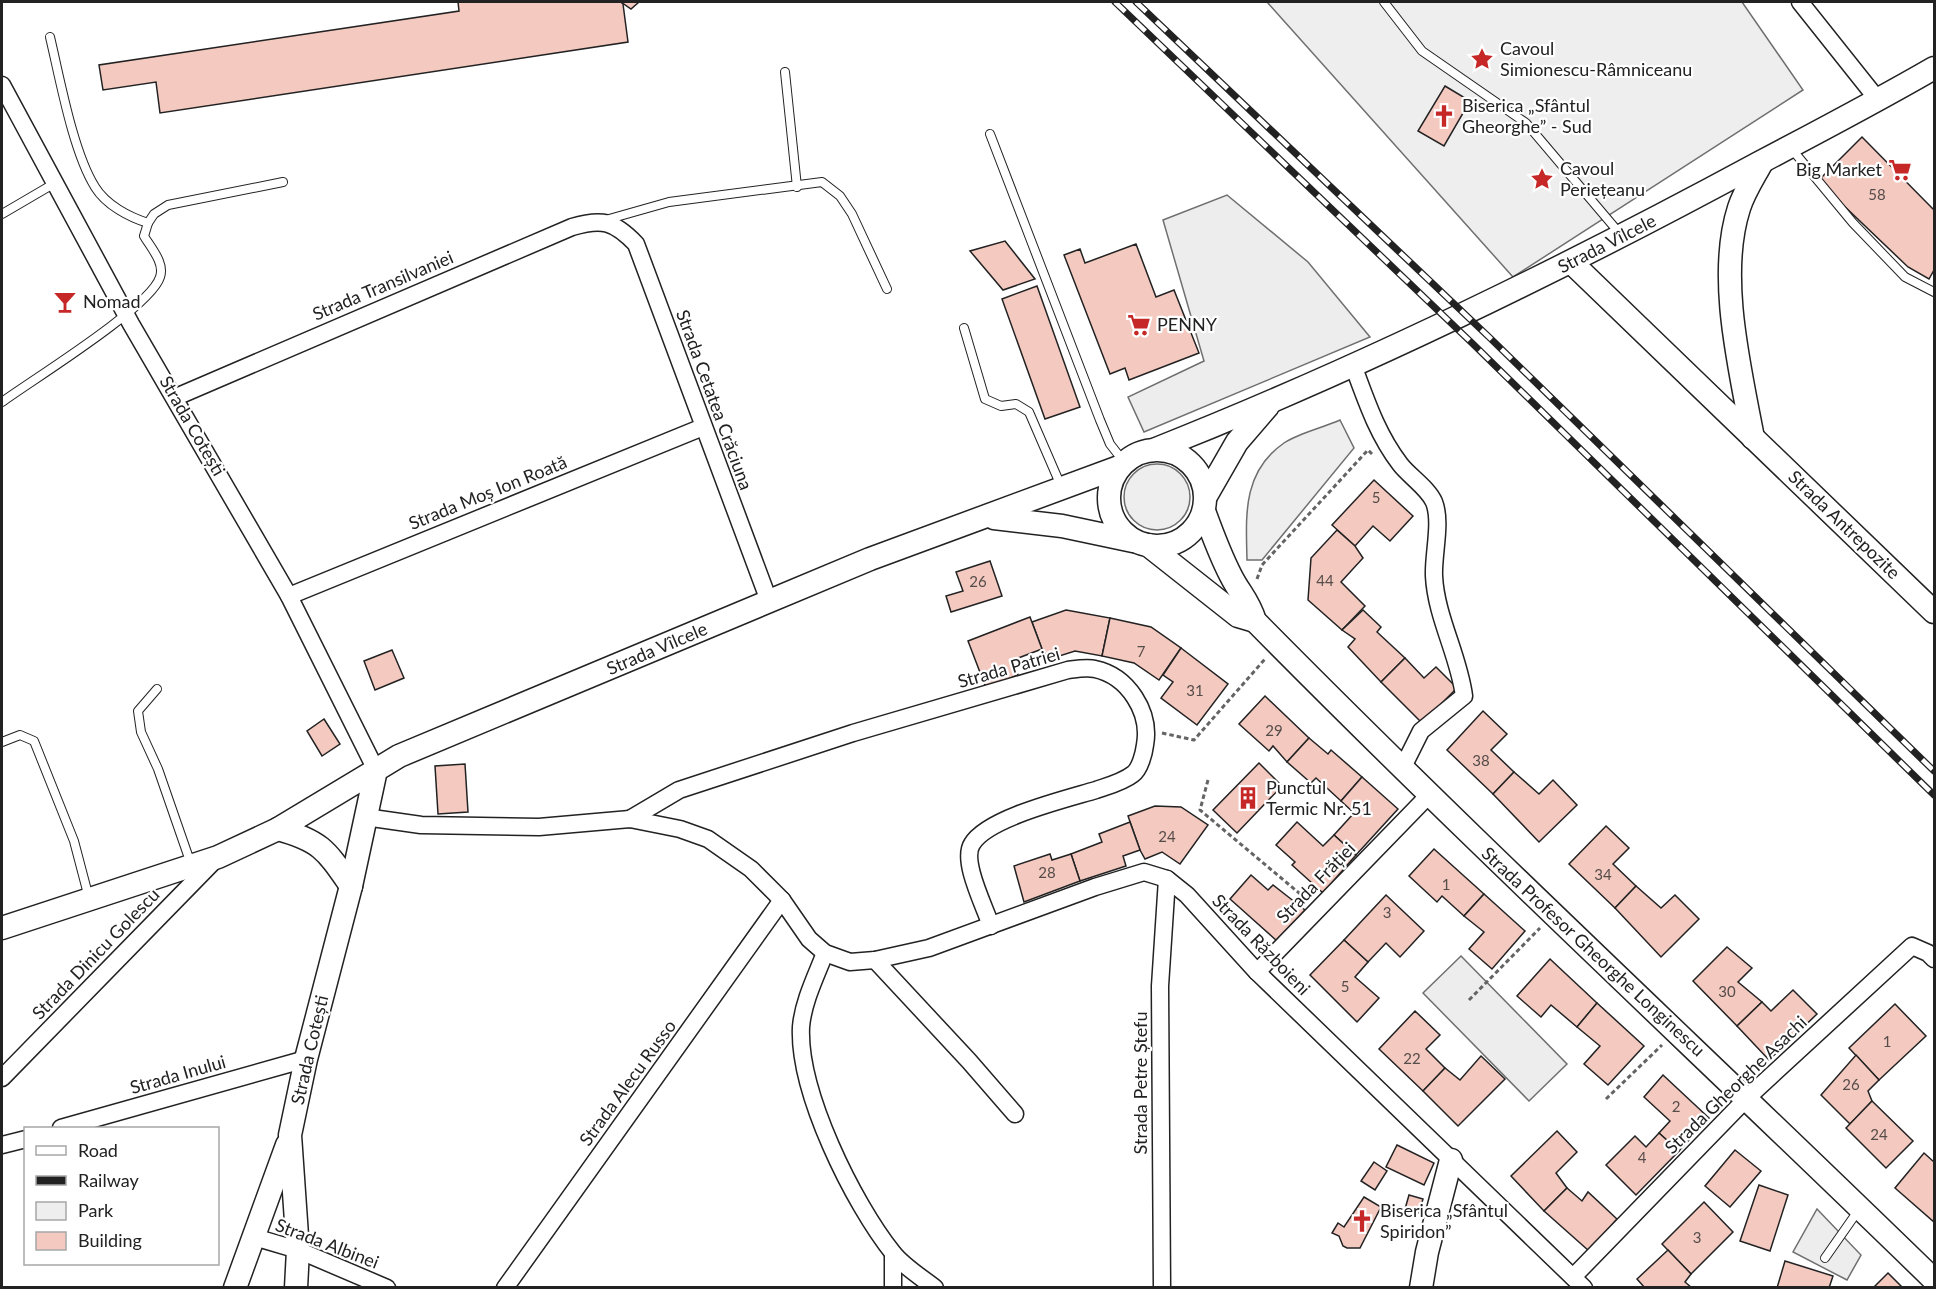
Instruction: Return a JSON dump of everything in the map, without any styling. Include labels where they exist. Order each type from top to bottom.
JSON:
[{"type":"main road","name":"Strada Vîlcele","points":[[1156,449],[1271,403],[1572,263],[1935,68]]},
{"type":"main road","points":[[1753,438],[1732,307],[1731,259],[1739,208],[1762,162]]},
{"type":"main road","name":"Strada Antrepozite","points":[[1572,263],[1935,612]]},
{"type":"main road","name":"Strada Vîlcele","points":[[1205,504],[1237,442],[1271,403]]},
{"type":"main road","points":[[1156,449],[1178,454],[1196,468],[1203,481],[1205,504],[1198,524],[1176,542],[1142,543],[1115,521],[1110,508],[1112,480],[1122,464],[1134,455],[1156,449]]},
{"type":"main road","name":"Strada Vîlcele","points":[[2,928],[218,857],[278,829],[399,756],[870,560],[987,518],[1122,464]]},
{"type":"main road","name":"Strada Profesor Gheorghe Longinescu","points":[[1205,504],[1222,560],[1252,610],[1278,644],[1428,796],[1677,1031],[1935,1280]]},
{"type":"main road","name":"Strada Vîlcele","points":[[987,518],[1053,525],[1142,543]]},
{"type":"main road","name":"Strada Profesor Gheorghe Longinescu","points":[[1142,543],[1238,616],[1252,610]]},
{"type":"main road","points":[[365,817],[376,770]]},
{"type":"main road","name":"Strada Cotești","points":[[296,1287],[298,1250],[290,1135],[306,1059],[351,886],[365,817]]},
{"type":"main road","points":[[278,829],[307,837],[321,846],[351,886]]},
{"type":"main road","points":[[235,1287],[290,1135]]},
{"type":"main road","points":[[1421,1287],[1427,1252],[1451,1160]]},
{"type":"street","points":[[1800,2],[1878,100]]},
{"type":"street","name":"Strada Cotești","points":[[2,85],[127,315],[289,596],[376,770]]},
{"type":"street","name":"Strada Transilvaniei","points":[[176,397],[572,226],[592,221],[604,223]]},
{"type":"street","name":"Strada Cetatea Crăciuna","points":[[604,223],[622,230],[636,244],[769,602]]},
{"type":"street","points":[[1353,365],[1376,426],[1400,464],[1434,502],[1436,541],[1434,576],[1452,653],[1462,678],[1464,696],[1421,730],[1402,769]]},
{"type":"street","name":"Strada Moș Ion Roată","points":[[289,596],[703,427]]},
{"type":"street","name":"Strada Patriei","points":[[630,819],[679,790],[853,733],[1068,670],[1094,668],[1116,679],[1135,695],[1144,716],[1146,730],[1144,753],[1135,773],[1116,783],[1023,813],[987,829],[971,844],[968,862],[991,926]]},
{"type":"street","name":"Strada Frăției","points":[[1257,972],[1428,796]]},
{"type":"street","points":[[365,817],[421,825],[539,827],[630,819],[680,829],[708,839],[751,869],[782,900],[809,939],[825,953],[812,986],[801,1027],[806,1065],[823,1126],[855,1195],[893,1254],[934,1287]]},
{"type":"street","name":"Strada Dinicu Golescu","points":[[2,1078],[218,857]]},
{"type":"street","name":"Strada Războieni","points":[[825,953],[850,962],[875,960],[929,948],[1095,887],[1144,872],[1167,879],[1187,895],[1257,972],[1578,1282]]},
{"type":"street","name":"Strada Petre Ștefu","points":[[1162,1287],[1160,986],[1167,879]]},
{"type":"street","name":"Strada Alecu Russo","points":[[505,1287],[782,900]]},
{"type":"street","name":"Strada Gheorghe Asachi","points":[[1578,1282],[1747,1098],[1912,946],[1935,959]]},
{"type":"street","points":[[875,960],[1015,1114]]},
{"type":"street","name":"Strada Inului","points":[[65,1127],[306,1059]]},
{"type":"street","points":[[2,1145],[24,1140]]},
{"type":"street","name":"Strada Albinei","points":[[254,1237],[298,1250],[387,1287]]},
{"type":"street","points":[[893,1254],[893,1287]]},
{"type":"lane","points":[[1384,2],[1422,51],[1526,123],[1623,237]]},
{"type":"lane","points":[[50,37],[69,113],[96,189],[127,216],[148,223]]},
{"type":"lane","points":[[785,72],[797,187]]},
{"type":"lane","points":[[990,134],[1103,428],[1122,464]]},
{"type":"lane","points":[[1790,147],[1853,223],[1905,277],[1935,292]]},
{"type":"lane","points":[[2,402],[127,315],[154,291],[161,276],[161,265],[144,236],[148,223],[162,208],[283,182]]},
{"type":"lane","points":[[604,223],[669,202],[822,182],[840,196],[852,214],[887,289]]},
{"type":"lane","points":[[2,214],[55,183]]},
{"type":"lane","points":[[964,328],[986,399],[1001,406],[1016,404],[1029,412],[1062,489]]},
{"type":"lane","points":[[157,688],[138,711],[141,732],[158,769],[193,867]]},
{"type":"lane","points":[[2,742],[20,735],[34,741],[74,841],[89,901]]},
{"type":"lane","points":[[1825,1258],[1860,1208]]},
{"type":"path","points":[[1252,610],[1262,565],[1368,450],[1376,459]]},
{"type":"path","points":[[1146,730],[1194,740],[1278,644]]},
{"type":"path","points":[[1208,780],[1200,810],[1318,909]]},
{"type":"path","points":[[1469,1000],[1554,914]]},
{"type":"path","points":[[1606,1099],[1677,1031]]},
{"type":"green space","points":[[1267,2],[1742,2],[1803,90],[1513,277]]},
{"type":"green space","points":[[1340,420],[1354,448],[1262,560],[1247,560],[1246,527],[1249,496],[1260,467],[1284,443]]},
{"type":"green space","points":[[1157,464],[1170,467],[1180,474],[1187,484],[1190,497],[1187,510],[1180,520],[1170,527],[1157,530],[1144,527],[1134,520],[1127,510],[1124,497],[1127,484],[1134,474],[1144,467]]},
{"type":"shaded area","points":[[1227,195],[1308,262],[1370,337],[1144,432],[1128,397],[1204,361],[1163,220]]},
{"type":"shaded area","points":[[1461,956],[1567,1064],[1529,1101],[1423,993]]},
{"type":"shaded area","points":[[1817,1209],[1861,1255],[1847,1280],[1793,1252]]},
{"type":"building","points":[[458,2],[621,2],[628,42],[160,113],[156,82],[103,90],[99,65],[459,11]]},
{"type":"building","points":[[621,2],[639,2],[631,9]]},
{"type":"building","name":"Biserica „Sfântul Gheorghe” - Sud","points":[[1445,86],[1470,101],[1444,146],[1418,131]]},
{"type":"building","points":[[1862,137],[1934,210],[1934,270],[1929,279],[1908,267],[1818,181]]},
{"type":"building","points":[[1005,241],[1035,279],[1003,290],[970,251]]},
{"type":"building","name":"PENNY","points":[[1136,244],[1156,297],[1174,290],[1199,353],[1129,380],[1125,368],[1110,374],[1064,255],[1080,249],[1085,263]]},
{"type":"building","points":[[1037,286],[1080,407],[1045,419],[1002,299]]},
{"type":"building","points":[[1374,480],[1413,516],[1390,541],[1373,526],[1355,546],[1332,525]]},
{"type":"building","points":[[1337,530],[1355,546],[1363,558],[1341,582],[1365,606],[1342,630],[1308,600],[1311,558]]},
{"type":"building","points":[[990,561],[1002,596],[951,612],[946,596],[963,591],[956,572]]},
{"type":"building","points":[[1066,610],[1110,618],[1102,656],[1075,651],[1050,659],[1042,649],[1032,622]]},
{"type":"building","points":[[1363,610],[1381,627],[1377,632],[1405,658],[1381,682],[1348,647],[1355,639],[1342,630]]},
{"type":"building","points":[[1030,617],[1042,649],[1013,660],[1018,675],[986,688],[968,641]]},
{"type":"building","points":[[1110,618],[1151,627],[1181,648],[1159,680],[1134,663],[1102,656]]},
{"type":"building","points":[[1181,648],[1228,684],[1197,725],[1161,698],[1173,682],[1163,675]]},
{"type":"building","points":[[392,650],[404,678],[375,690],[364,661]]},
{"type":"building","points":[[1405,658],[1424,678],[1436,667],[1457,688],[1422,723],[1381,682]]},
{"type":"building","points":[[1265,696],[1309,738],[1287,762],[1273,746],[1269,751],[1239,724]]},
{"type":"building","points":[[1483,711],[1507,734],[1491,750],[1514,772],[1493,794],[1447,750]]},
{"type":"building","points":[[324,719],[340,744],[322,756],[307,731]]},
{"type":"building","points":[[1309,738],[1328,754],[1331,750],[1362,777],[1341,801],[1316,778],[1311,783],[1287,762]]},
{"type":"building","name":"Punctul Termic Nr. 51","points":[[1259,763],[1282,786],[1237,833],[1213,810]]},
{"type":"building","points":[[465,764],[468,812],[438,814],[435,766]]},
{"type":"building","points":[[1514,772],[1539,794],[1553,780],[1577,805],[1539,842],[1493,794]]},
{"type":"building","points":[[1362,777],[1398,809],[1356,855],[1334,835],[1354,813],[1341,801]]},
{"type":"building","points":[[1155,806],[1181,807],[1208,825],[1180,864],[1162,852],[1145,859],[1140,850],[1128,816]]},
{"type":"building","points":[[1130,822],[1140,850],[1123,856],[1126,866],[1080,881],[1071,854],[1102,842],[1099,834]]},
{"type":"building","points":[[1297,822],[1323,846],[1334,835],[1356,855],[1323,893],[1292,865],[1295,862],[1276,845]]},
{"type":"building","points":[[1606,826],[1629,848],[1613,864],[1636,886],[1615,908],[1569,864]]},
{"type":"building","points":[[1434,849],[1484,894],[1464,916],[1442,896],[1437,902],[1409,876]]},
{"type":"building","points":[[1050,854],[1052,860],[1071,854],[1080,881],[1024,902],[1014,866]]},
{"type":"building","points":[[1251,875],[1268,890],[1273,885],[1305,910],[1277,941],[1230,899]]},
{"type":"building","points":[[1636,886],[1661,908],[1675,895],[1699,919],[1661,957],[1615,908]]},
{"type":"building","points":[[1484,894],[1525,931],[1492,969],[1469,949],[1484,932],[1464,916]]},
{"type":"building","points":[[1386,895],[1424,931],[1400,957],[1386,943],[1368,962],[1344,940]]},
{"type":"building","points":[[1344,940],[1368,962],[1355,977],[1379,998],[1357,1022],[1310,975]]},
{"type":"building","points":[[1727,947],[1752,968],[1738,982],[1762,1002],[1737,1026],[1693,981]]},
{"type":"building","points":[[1550,959],[1597,1003],[1577,1027],[1551,1005],[1541,1017],[1517,996]]},
{"type":"building","points":[[1793,990],[1817,1014],[1769,1060],[1737,1026],[1762,1002],[1771,1011]]},
{"type":"building","points":[[1597,1003],[1644,1046],[1608,1085],[1584,1064],[1600,1046],[1577,1027]]},
{"type":"building","points":[[1895,1004],[1926,1036],[1879,1080],[1849,1048]]},
{"type":"building","points":[[1415,1011],[1440,1035],[1426,1049],[1445,1068],[1423,1091],[1379,1049]]},
{"type":"building","points":[[1856,1055],[1879,1080],[1868,1091],[1872,1101],[1850,1124],[1821,1095]]},
{"type":"building","points":[[1481,1056],[1505,1079],[1458,1126],[1423,1091],[1445,1068],[1460,1080]]},
{"type":"building","points":[[1663,1075],[1709,1118],[1679,1151],[1659,1133],[1670,1121],[1644,1097]]},
{"type":"building","points":[[1872,1101],[1913,1141],[1886,1168],[1846,1128]]},
{"type":"building","points":[[1557,1131],[1577,1152],[1556,1173],[1567,1188],[1544,1211],[1511,1176]]},
{"type":"building","points":[[1659,1133],[1679,1151],[1636,1195],[1606,1165],[1635,1136],[1646,1147]]},
{"type":"building","points":[[1397,1145],[1434,1163],[1424,1185],[1386,1167]]},
{"type":"building","points":[[1735,1150],[1761,1171],[1730,1207],[1705,1186]]},
{"type":"building","points":[[1924,1153],[1934,1162],[1934,1222],[1895,1188]]},
{"type":"building","points":[[1374,1162],[1387,1171],[1375,1190],[1361,1181]]},
{"type":"building","points":[[1759,1185],[1788,1195],[1770,1251],[1740,1241]]},
{"type":"building","points":[[1567,1188],[1582,1201],[1588,1192],[1617,1219],[1589,1251],[1544,1211]]},
{"type":"building","points":[[1409,1195],[1423,1199],[1419,1213],[1405,1209]]},
{"type":"building","name":"Biserica „Sfântul Spiridon”","points":[[1364,1197],[1381,1207],[1360,1248],[1347,1248],[1343,1246],[1339,1236],[1332,1233],[1338,1223],[1344,1227]]},
{"type":"building","points":[[1704,1202],[1733,1232],[1691,1274],[1662,1244]]},
{"type":"building","points":[[1668,1250],[1691,1274],[1685,1282],[1692,1288],[1645,1288],[1637,1279]]},
{"type":"building","points":[[1785,1261],[1833,1276],[1829,1288],[1777,1288]]},
{"type":"building","points":[[1888,1273],[1903,1288],[1873,1288]]},
{"type":"railway","points":[[1115,2],[1473,344],[1934,795]]},
{"type":"railway","points":[[1136,2],[1490,338],[1934,771]]},
{"type":"place","name":"Cavoul Simionescu-Râmniceanu","points":[[1482,59]]},
{"type":"place","name":"Biserica „Sfântul Gheorghe” - Sud","points":[[1444,116]]},
{"type":"place","name":"Big Market","points":[[1900,170]]},
{"type":"place","name":"Cavoul Periețeanu","points":[[1542,179]]},
{"type":"place","name":"Nomad","points":[[65,302]]},
{"type":"place","name":"PENNY","points":[[1139,325]]},
{"type":"place","name":"Punctul Termic Nr. 51","points":[[1248,798]]},
{"type":"place","name":"Biserica „Sfântul Spiridon”","points":[[1362,1221]]}]
